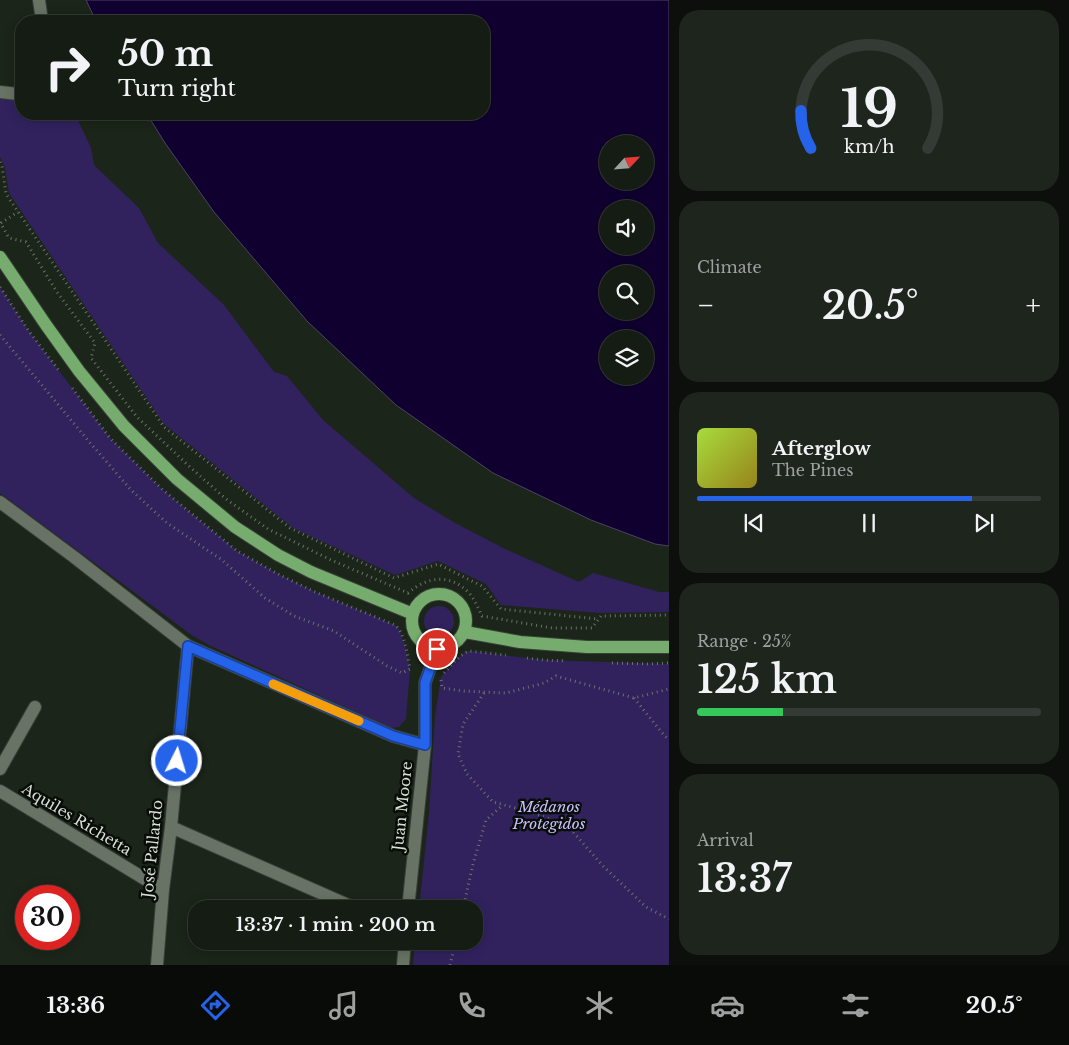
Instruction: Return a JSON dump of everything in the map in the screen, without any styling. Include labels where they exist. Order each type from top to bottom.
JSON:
[{"type":"main road","points":[[0,256],[79,371],[124,426],[177,479],[235,527],[278,555],[311,572],[413,614]]},
{"type":"main road","points":[[431,595],[448,595],[462,606],[466,614],[467,623],[464,632],[460,640],[454,645],[437,649],[429,647],[422,643],[413,630],[413,614],[423,599],[431,595]]},
{"type":"main road","points":[[464,632],[520,642],[587,647],[669,647]]},
{"type":"street","points":[[39,0],[41,15]]},
{"type":"street","points":[[0,92],[15,94]]},
{"type":"street","points":[[0,502],[188,646],[393,736],[425,745]]},
{"type":"street","name":"José Pallardo","points":[[157,965],[188,646]]},
{"type":"street","name":"Juan Moore","points":[[409,900],[425,745],[425,683],[437,649]]},
{"type":"street","points":[[0,769],[35,707]]},
{"type":"street","name":"Aquiles Richetta","points":[[0,791],[163,890]]},
{"type":"street","points":[[171,827],[337,900]]},
{"type":"street","points":[[403,965],[404,950]]},
{"type":"path","points":[[0,162],[6,194],[164,427],[290,528],[394,578],[438,564],[482,586],[500,609],[598,619]]},
{"type":"path","points":[[18,212],[0,222],[9,238],[26,242],[57,292],[95,343],[91,358],[137,417],[226,499],[268,529],[331,560],[408,593],[425,582],[433,580],[453,582],[469,593],[482,616],[552,628],[592,628],[601,616],[669,615]]},
{"type":"path","points":[[0,335],[131,490],[167,523],[222,560],[265,598],[294,616],[334,631],[395,670],[402,673],[410,669]]},
{"type":"path","points":[[507,656],[469,650],[454,662],[441,677],[442,688],[506,693],[544,683],[556,676],[634,698],[669,689]]},
{"type":"path","points":[[525,658],[572,661]]},
{"type":"path","points":[[610,663],[669,663]]},
{"type":"path","points":[[485,692],[463,724],[458,754],[467,774],[493,802],[534,813],[568,826],[602,865],[646,906],[669,919]]},
{"type":"path","points":[[634,698],[669,740]]},
{"type":"path","points":[[465,900],[486,820],[503,804]]},
{"type":"path","points":[[450,965],[454,950]]},
{"type":"green space","points":[[0,99],[15,99],[15,120],[78,120],[91,148],[94,165],[139,208],[158,243],[224,305],[274,372],[287,376],[323,420],[414,498],[455,523],[505,549],[579,582],[593,573],[659,592],[669,592],[669,612],[598,613],[501,605],[486,584],[438,561],[395,575],[293,528],[164,424],[9,193],[5,168],[0,157]]},
{"type":"green space","points":[[0,287],[28,330],[110,438],[163,490],[237,551],[315,592],[395,625],[399,629],[410,669],[406,719],[399,727],[391,728],[193,636],[0,493]]},
{"type":"green space","points":[[439,606],[450,610],[454,621],[450,632],[439,636],[428,632],[424,621],[428,610]]},
{"type":"green space","name":"Médanos Protegidos","points":[[465,652],[543,660],[669,664],[669,965],[413,965],[414,950],[483,950],[483,900],[420,900],[429,813],[435,716],[441,677]]},
{"type":"shaded area","points":[[86,0],[669,0],[669,546],[655,544],[591,520],[493,473],[396,405],[307,321],[214,212],[151,120],[490,120],[490,15],[93,15]]},
{"type":"slow traffic","points":[[273,684],[359,721]]},
{"type":"route","points":[[177,761],[188,646],[393,736],[425,745],[425,683],[437,649]]}]
